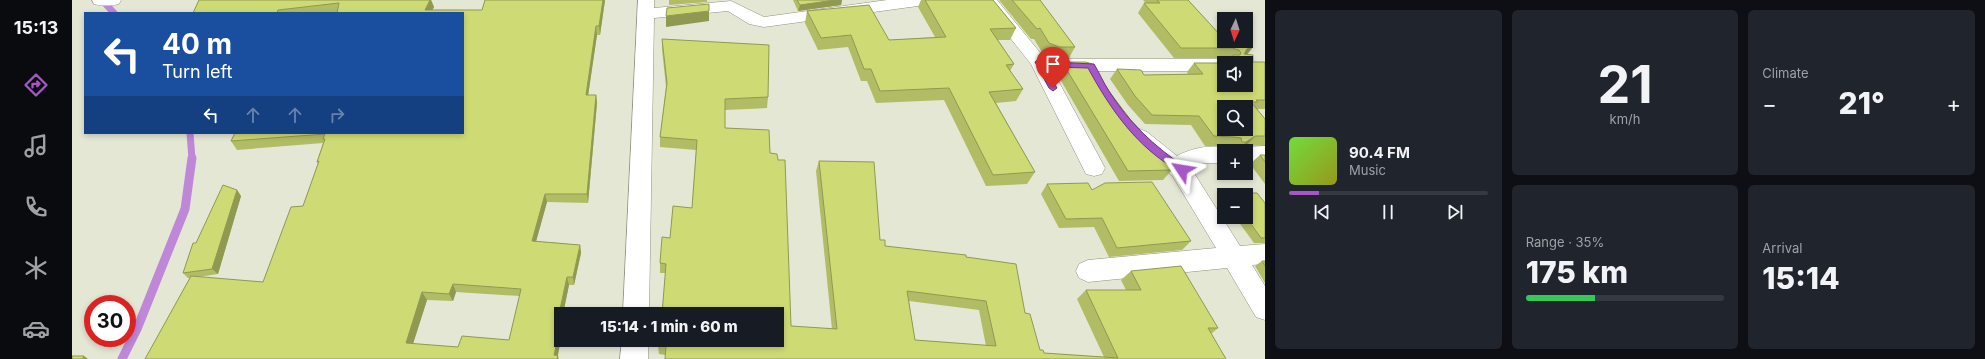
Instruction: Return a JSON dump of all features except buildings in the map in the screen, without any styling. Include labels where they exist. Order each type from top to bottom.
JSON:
[{"type":"street","points":[[100,0],[113,0]]},
{"type":"street","points":[[636,307],[646,7],[731,6],[755,20],[764,22],[925,0]]},
{"type":"street","points":[[988,0],[1039,62],[1094,168]]},
{"type":"street","points":[[1039,62],[1052,65],[1217,65]]},
{"type":"street","points":[[1091,65],[1102,86]]},
{"type":"street","points":[[1128,121],[1142,138],[1162,156],[1182,170]]},
{"type":"street","points":[[1253,155],[1265,154]]},
{"type":"street","points":[[1217,155],[1199,155],[1190,158],[1184,162],[1182,170],[1183,174],[1265,309]]},
{"type":"street","points":[[1088,271],[1265,254]]},
{"type":"street","points":[[634,359],[635,347]]},
{"type":"waterway","points":[[102,0],[113,12]]},
{"type":"waterway","points":[[190,134],[192,158]]},
{"type":"waterway","points":[[122,359],[137,329],[185,209],[192,158]]},
{"type":"route","points":[[1053,88],[1039,62],[1052,65],[1091,65],[1106,93],[1142,138],[1162,156],[1182,170]]}]
